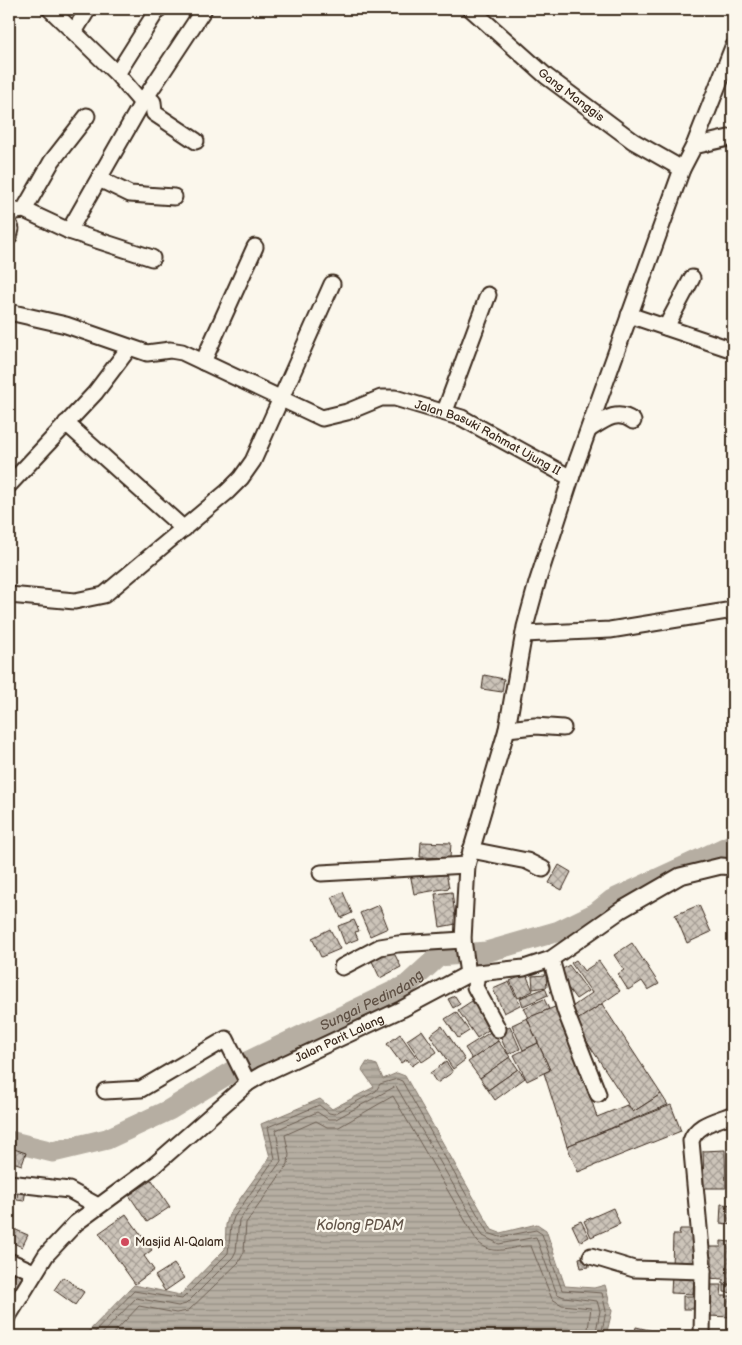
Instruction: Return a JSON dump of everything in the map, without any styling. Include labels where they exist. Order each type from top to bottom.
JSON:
[{"type":"street","points":[[50,9],[144,99],[153,101],[154,113],[196,141]]},
{"type":"street","points":[[74,32],[88,9]]},
{"type":"street","points":[[117,74],[158,9]]},
{"type":"street","points":[[69,230],[144,99],[204,9]]},
{"type":"street","name":"Gang Manggis","points":[[471,9],[546,76],[632,142],[682,169]]},
{"type":"street","points":[[571,478],[682,169],[694,146],[733,48]]},
{"type":"street","points":[[24,210],[52,161],[87,116]]},
{"type":"street","points":[[694,146],[733,137]]},
{"type":"street","points":[[99,179],[130,194],[174,197]]},
{"type":"street","points":[[9,215],[16,211],[24,210],[69,230],[152,258]]},
{"type":"street","points":[[9,224],[12,229],[9,237]]},
{"type":"street","points":[[203,362],[254,247]]},
{"type":"street","points":[[666,327],[692,278]]},
{"type":"street","points":[[9,595],[75,601],[104,595],[184,529],[241,478],[253,462],[283,399],[332,284]]},
{"type":"street","points":[[445,411],[488,295]]},
{"type":"street","name":"Jalan Basuki Rahmat Ujung II","points":[[9,312],[66,325],[147,353],[176,351],[322,418],[388,397],[445,411],[530,454],[571,478],[537,583],[524,634],[507,729],[467,865],[465,948],[476,987],[498,1029]]},
{"type":"street","points":[[629,315],[733,350]]},
{"type":"street","points":[[9,485],[96,393],[130,348]]},
{"type":"street","points":[[590,429],[617,414],[633,421]]},
{"type":"street","points":[[66,424],[184,529]]},
{"type":"street","points":[[524,634],[610,630],[733,610]]},
{"type":"street","points":[[507,729],[535,726],[563,728]]},
{"type":"street","points":[[471,850],[527,861],[543,869]]},
{"type":"street","points":[[321,873],[467,865]]},
{"type":"street","name":"Jalan Parit Lalang","points":[[9,1315],[34,1272],[60,1238],[98,1206],[152,1168],[246,1079],[276,1068],[473,973],[524,968],[551,959],[621,910],[680,876],[716,867],[733,867]]},
{"type":"street","points":[[342,967],[380,947],[398,944],[465,948]]},
{"type":"street","points":[[551,959],[565,1010],[598,1094]]},
{"type":"street","points":[[105,1091],[141,1089],[226,1039],[246,1079]]},
{"type":"street","points":[[702,1336],[703,1271],[691,1141],[693,1134],[701,1127],[733,1114]]},
{"type":"street","points":[[9,1183],[69,1190],[98,1206]]},
{"type":"street","points":[[591,1256],[634,1269],[703,1271]]},
{"type":"street","points":[[9,1261],[34,1272]]},
{"type":"water","name":"Kolong PDAM","points":[[367,1062],[377,1065],[383,1079],[397,1073],[405,1076],[492,1230],[500,1233],[537,1224],[546,1230],[565,1286],[594,1288],[605,1285],[612,1311],[606,1336],[84,1336],[134,1285],[180,1295],[225,1249],[226,1225],[229,1214],[270,1157],[261,1124],[320,1099],[332,1109],[374,1087],[362,1070]]},
{"type":"building","points":[[484,675],[504,679],[502,692],[482,689]]},
{"type":"building","points":[[421,842],[451,843],[450,858],[420,857]]},
{"type":"building","points":[[559,865],[571,872],[562,890],[549,883]]},
{"type":"building","points":[[445,867],[449,888],[414,894],[410,873]]},
{"type":"building","points":[[343,892],[352,913],[341,918],[332,897]]},
{"type":"building","points":[[452,892],[456,924],[440,927],[435,894]]},
{"type":"building","points":[[379,905],[388,928],[370,936],[360,913]]},
{"type":"building","points":[[699,905],[711,932],[687,943],[675,915]]},
{"type":"building","points":[[354,920],[359,931],[355,932],[358,939],[345,944],[338,926]]},
{"type":"building","points":[[330,929],[340,949],[321,957],[312,938]]},
{"type":"building","points":[[632,943],[659,984],[648,990],[642,981],[628,990],[618,974],[624,970],[614,955]]},
{"type":"building","points":[[391,947],[401,967],[380,978],[370,957]]},
{"type":"building","points":[[576,960],[584,971],[599,961],[620,991],[577,1021],[569,1009],[592,993],[571,963]]},
{"type":"building","points":[[569,965],[588,991],[576,999],[557,973]]},
{"type":"building","points":[[526,974],[533,991],[518,998],[510,981]]},
{"type":"building","points":[[546,975],[547,987],[533,989],[532,976]]},
{"type":"building","points":[[509,982],[520,1005],[504,1013],[493,989]]},
{"type":"building","points":[[545,988],[548,995],[523,1006],[520,998]]},
{"type":"building","points":[[455,996],[460,1004],[453,1008],[448,999]]},
{"type":"building","points":[[475,999],[494,1026],[477,1038],[458,1010]]},
{"type":"building","points":[[544,999],[549,1009],[529,1018],[524,1008]]},
{"type":"building","points":[[602,1004],[661,1094],[633,1112],[574,1022]]},
{"type":"building","points":[[560,1005],[597,1117],[627,1105],[633,1112],[661,1094],[668,1105],[567,1146],[544,1073],[550,1070],[527,1018]]},
{"type":"building","points":[[456,1012],[469,1031],[458,1038],[445,1019]]},
{"type":"building","points":[[527,1018],[538,1043],[523,1050],[512,1025]]},
{"type":"building","points":[[442,1026],[465,1060],[453,1069],[430,1035]]},
{"type":"building","points":[[510,1026],[520,1049],[508,1054],[498,1032]]},
{"type":"building","points":[[422,1030],[437,1052],[422,1062],[407,1040]]},
{"type":"building","points":[[492,1031],[498,1041],[472,1059],[465,1048]]},
{"type":"building","points":[[400,1034],[419,1061],[412,1066],[407,1059],[401,1063],[387,1044]]},
{"type":"building","points":[[498,1041],[510,1057],[480,1078],[468,1062]]},
{"type":"building","points":[[538,1043],[550,1070],[527,1081],[514,1055]]},
{"type":"building","points":[[510,1057],[518,1069],[488,1090],[480,1078]]},
{"type":"building","points":[[446,1062],[453,1072],[437,1083],[430,1073]]},
{"type":"building","points":[[518,1069],[525,1078],[495,1100],[488,1090]]},
{"type":"building","points":[[671,1105],[681,1131],[578,1172],[567,1146]]},
{"type":"building","points":[[11,1148],[26,1153],[22,1165],[9,1161]]},
{"type":"building","points":[[725,1150],[726,1188],[704,1188],[703,1151]]},
{"type":"building","points":[[152,1180],[170,1207],[147,1222],[129,1195]]},
{"type":"building","points":[[9,1187],[17,1189],[12,1205],[9,1204]]},
{"type":"building","points":[[18,1189],[26,1190],[24,1201],[17,1200]]},
{"type":"building","points":[[721,1204],[733,1205],[733,1225],[720,1223]]},
{"type":"building","points":[[613,1208],[620,1224],[591,1237],[584,1221]]},
{"type":"building","name":"Masjid Al-Qalam","points":[[126,1214],[152,1250],[144,1256],[154,1270],[135,1284],[99,1233]]},
{"type":"building","points":[[581,1221],[589,1237],[580,1242],[572,1225]]},
{"type":"building","points":[[9,1227],[28,1235],[22,1247],[9,1241]]},
{"type":"building","points":[[680,1229],[696,1229],[694,1267],[672,1266],[673,1235],[679,1235]]},
{"type":"building","points":[[721,1241],[731,1242],[730,1284],[723,1284],[723,1279],[707,1278],[708,1269],[712,1269],[712,1257],[708,1257],[708,1247],[721,1247]]},
{"type":"building","points":[[587,1256],[589,1267],[581,1268],[579,1258]]},
{"type":"building","points":[[174,1264],[184,1278],[165,1291],[155,1276]]},
{"type":"building","points":[[9,1266],[25,1277],[17,1290],[9,1285]]},
{"type":"building","points":[[672,1274],[694,1275],[693,1294],[671,1293]]},
{"type":"building","points":[[63,1277],[84,1292],[75,1305],[54,1290]]},
{"type":"building","points":[[708,1285],[722,1285],[721,1296],[733,1296],[733,1317],[707,1316]]},
{"type":"building","points":[[724,1285],[733,1285],[733,1293],[724,1292]]},
{"type":"building","points":[[683,1296],[699,1296],[699,1309],[683,1309]]},
{"type":"building","points":[[636,1327],[671,1335],[634,1336]]},
{"type":"waterway","name":"Sungai Pedindang","points":[[9,1141],[53,1152],[107,1139],[169,1110],[249,1061],[407,985],[439,956],[486,952],[559,931],[596,913],[612,900],[733,844]]},
{"type":"place","name":"Masjid Al-Qalam","points":[[125,1242]]}]
